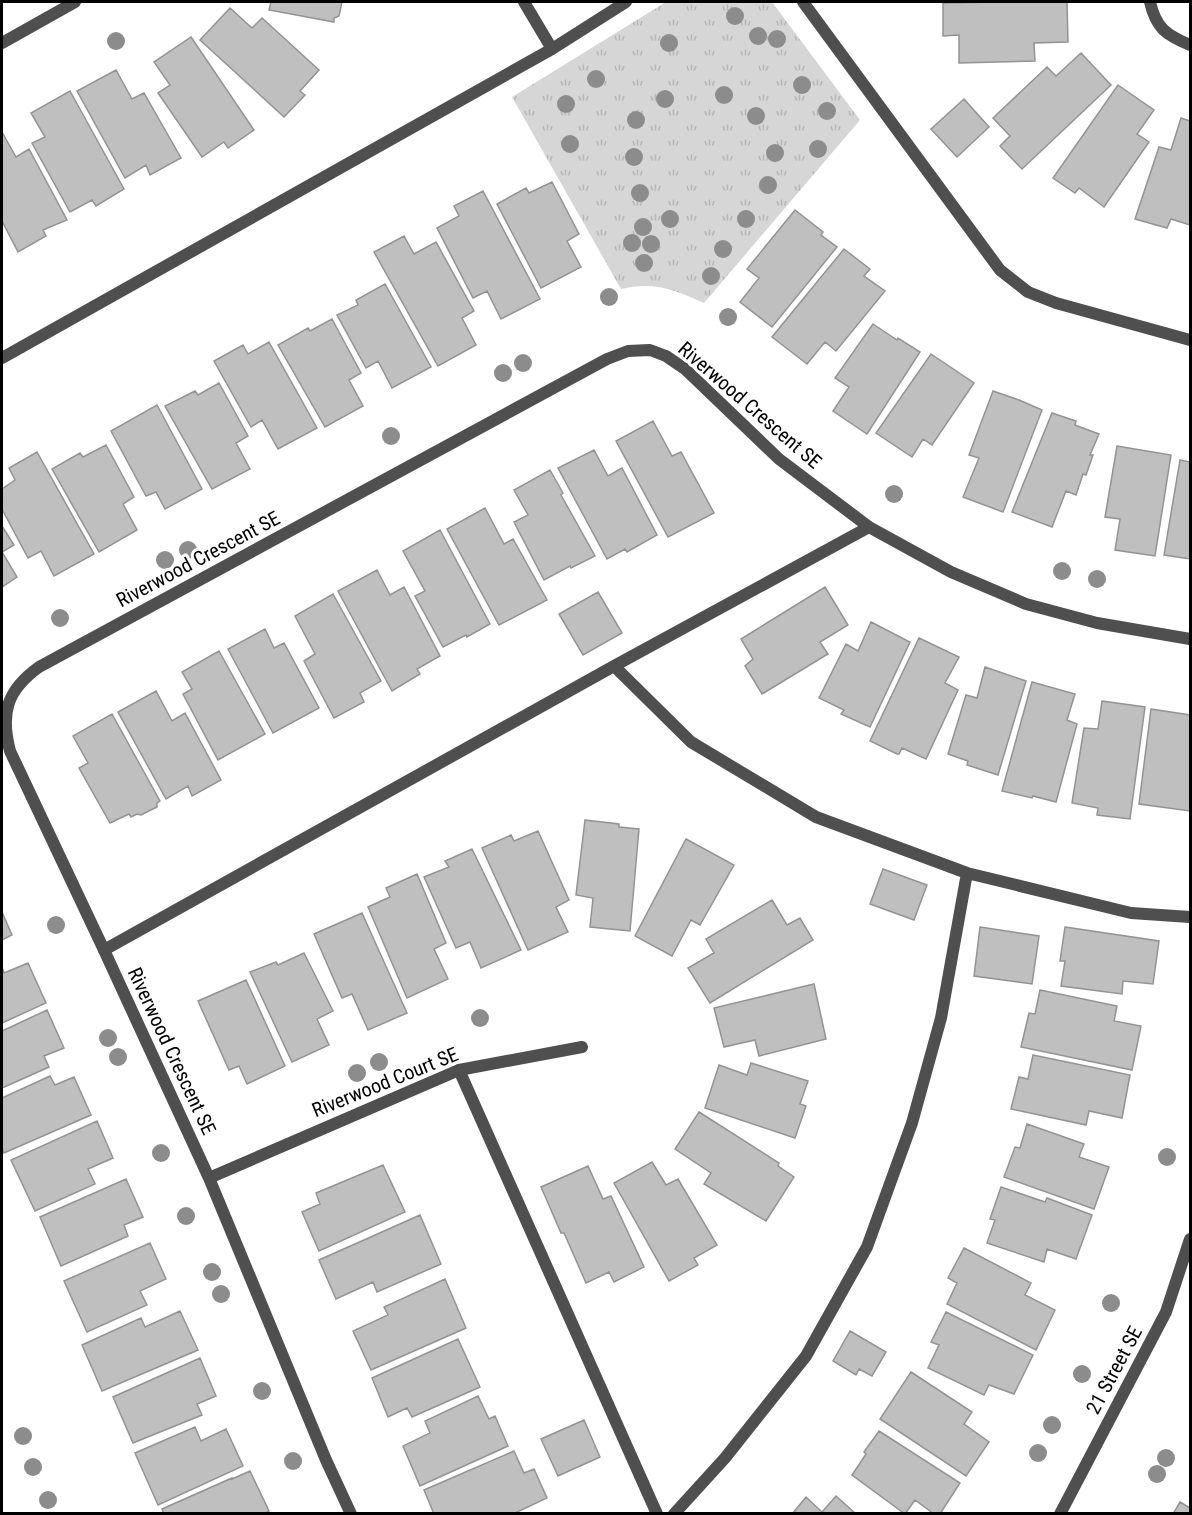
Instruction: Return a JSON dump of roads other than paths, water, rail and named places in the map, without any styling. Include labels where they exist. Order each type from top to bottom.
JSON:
[{"type":"street","points":[[2,43],[75,2]]},
{"type":"street","points":[[524,2],[552,49]]},
{"type":"street","points":[[2,358],[552,49],[626,2]]},
{"type":"street","points":[[803,2],[1000,270],[1028,292],[1056,303],[1191,340]]},
{"type":"street","points":[[1150,2],[1154,17],[1162,29],[1174,38],[1191,45]]},
{"type":"street","name":"Riverwood Crescent SE","points":[[351,1514],[326,1460],[209,1178],[10,751],[5,737],[4,709],[12,692],[24,678],[39,667],[607,359],[628,351],[650,350],[666,356],[685,369],[779,459],[869,527],[951,572],[1026,604],[1097,623],[1191,639]]},
{"type":"street","points":[[104,950],[869,527]]},
{"type":"street","points":[[614,666],[691,742],[816,817],[967,873],[1131,913],[1191,917]]},
{"type":"street","points":[[674,1514],[725,1458],[806,1356],[867,1247],[912,1124],[941,1018],[967,873]]},
{"type":"street","name":"Riverwood Court SE","points":[[209,1178],[459,1070],[582,1047]]},
{"type":"street","points":[[459,1070],[657,1514]]},
{"type":"street","name":"21 Street SE","points":[[1060,1514],[1166,1312],[1191,1239]]}]
